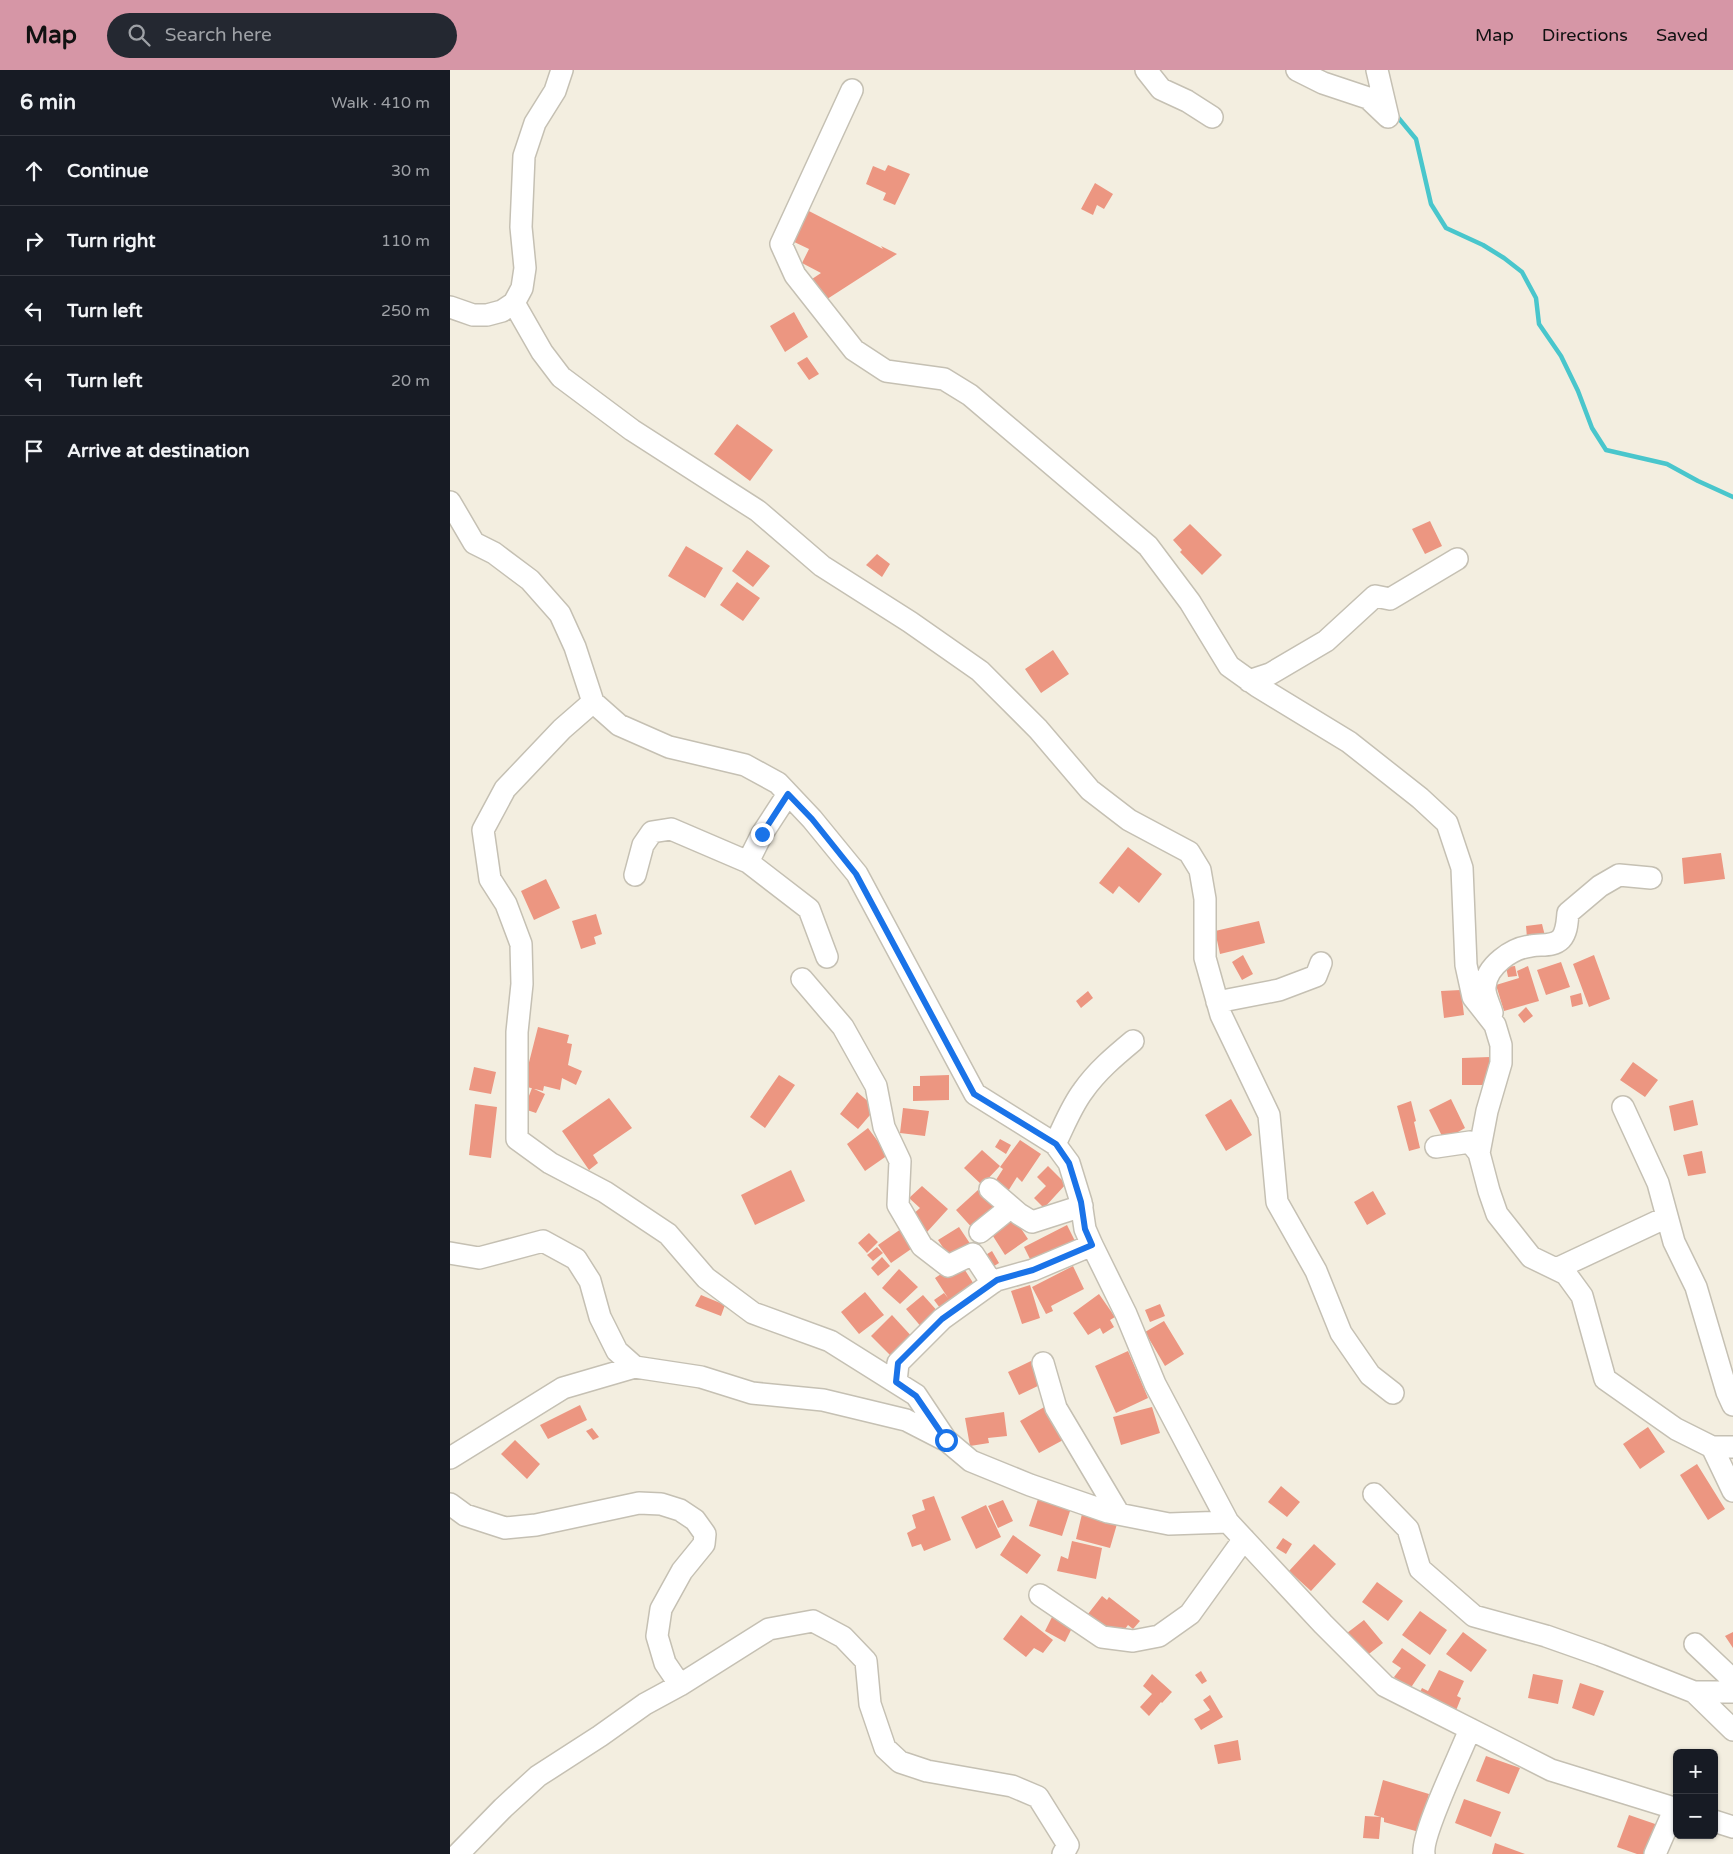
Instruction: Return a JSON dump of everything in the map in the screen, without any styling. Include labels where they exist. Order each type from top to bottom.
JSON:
[{"type":"street","points":[[450,307],[473,315],[502,312],[514,302],[522,288],[525,268],[520,227],[524,156],[535,124],[555,91],[562,70]]},
{"type":"street","points":[[1146,70],[1161,88],[1187,101],[1212,117]]},
{"type":"street","points":[[1297,70],[1322,83],[1368,98],[1388,117],[1377,70]]},
{"type":"street","points":[[852,90],[781,244],[796,275],[854,350],[886,371],[944,380],[970,395],[1148,546],[1190,602],[1229,666],[1349,742],[1420,798],[1447,823],[1462,868],[1466,965],[1473,997],[1495,1025]]},
{"type":"street","points":[[514,302],[542,352],[561,377],[632,430],[758,511],[822,566],[910,622],[980,671],[1038,729],[1090,790],[1129,820],[1189,852],[1200,870],[1205,899],[1205,958],[1221,1016],[1269,1115],[1277,1202],[1316,1271],[1341,1333],[1370,1375],[1393,1393]]},
{"type":"street","points":[[450,502],[474,543],[494,553],[530,580],[560,614],[575,647],[593,702],[619,725],[669,747],[746,765],[778,783],[812,819],[856,874],[974,1094],[1056,1144],[1069,1163],[1082,1206],[1085,1229],[1092,1245],[1126,1314],[1155,1384],[1228,1522],[1384,1686],[1551,1770],[1673,1808]]},
{"type":"street","points":[[1249,680],[1270,674],[1326,642],[1375,596],[1390,599],[1457,559]]},
{"type":"street","points":[[593,702],[562,730],[505,789],[483,830],[490,879],[506,904],[521,944],[522,984],[516,1081],[517,1138],[550,1163],[605,1192],[668,1234],[706,1278],[753,1313],[830,1341],[916,1396],[946,1440]]},
{"type":"street","points":[[748,862],[762,834],[788,794]]},
{"type":"street","points":[[635,875],[643,845],[652,832],[671,829],[748,862],[809,909],[827,957]]},
{"type":"street","points":[[1479,1153],[1487,1111],[1501,1063],[1501,1046],[1485,987],[1488,973],[1501,960],[1516,950],[1530,946],[1550,945],[1560,940],[1566,930],[1568,913],[1600,886],[1619,875],[1651,878]]},
{"type":"street","points":[[1217,1002],[1279,990],[1302,982],[1316,976],[1321,963]]},
{"type":"street","points":[[802,979],[843,1026],[876,1086],[884,1127],[900,1161],[898,1205],[922,1246],[948,1266],[973,1254],[992,1283]]},
{"type":"street","points":[[1056,1144],[1069,1114],[1083,1091],[1107,1063],[1133,1041]]},
{"type":"street","points":[[1623,1107],[1658,1183],[1674,1242],[1696,1287],[1727,1392],[1733,1405]]},
{"type":"street","points":[[1436,1147],[1470,1142],[1479,1153],[1497,1214],[1530,1257],[1566,1274],[1582,1296],[1606,1379],[1676,1429],[1712,1447],[1733,1447]]},
{"type":"street","points":[[990,1190],[1019,1214],[1032,1222],[1082,1206]]},
{"type":"street","points":[[980,1232],[1011,1207]]},
{"type":"street","points":[[1556,1269],[1667,1217]]},
{"type":"street","points":[[450,1254],[479,1258],[543,1241],[576,1259],[590,1281],[600,1317],[617,1351],[635,1367]]},
{"type":"street","points":[[896,1382],[898,1363],[942,1319],[992,1283],[1033,1270],[1092,1245]]},
{"type":"street","points":[[1043,1363],[1056,1408],[1119,1514]]},
{"type":"street","points":[[450,1458],[563,1388],[635,1367],[701,1377],[752,1392],[823,1400],[906,1420],[946,1440],[971,1461],[1030,1485],[1119,1514],[1169,1524],[1228,1522]]},
{"type":"street","points":[[1712,1447],[1733,1491]]},
{"type":"street","points":[[1374,1494],[1408,1529],[1420,1569],[1474,1616],[1546,1636],[1694,1692],[1733,1692]]},
{"type":"street","points":[[450,1504],[465,1515],[505,1528],[536,1525],[639,1503],[661,1504],[680,1510],[695,1520],[705,1534],[704,1544],[682,1571],[661,1609],[658,1636],[665,1663],[680,1685]]},
{"type":"street","points":[[1040,1596],[1102,1637],[1133,1641],[1159,1636],[1190,1614],[1244,1539]]},
{"type":"street","points":[[458,1854],[503,1808],[538,1776],[645,1704],[680,1685],[769,1629],[813,1621],[843,1637],[866,1661],[870,1704],[885,1748],[900,1762],[927,1771],[1012,1786],[1038,1797],[1068,1845],[1063,1854]]},
{"type":"street","points":[[1694,1644],[1733,1680]]},
{"type":"street","points":[[1694,1692],[1733,1730]]},
{"type":"street","points":[[1424,1854],[1423,1847],[1430,1827],[1470,1729]]},
{"type":"street","points":[[1655,1854],[1673,1815]]},
{"type":"street","points":[[1718,1822],[1733,1827]]},
{"type":"building","points":[[888,165],[910,174],[895,205],[883,200],[886,193],[866,184],[873,166],[885,171]]},
{"type":"building","points":[[1095,183],[1113,194],[1104,209],[1097,205],[1093,215],[1081,209]]},
{"type":"building","points":[[805,209],[883,249],[881,246],[897,254],[821,303],[806,283],[821,273],[802,263],[809,249],[790,240]]},
{"type":"building","points":[[794,312],[808,337],[785,352],[770,326]]},
{"type":"building","points":[[807,357],[819,374],[809,380],[797,363]]},
{"type":"building","points":[[737,424],[773,450],[750,481],[714,454]]},
{"type":"building","points":[[1430,521],[1442,546],[1425,554],[1412,529]]},
{"type":"building","points":[[1190,524],[1222,555],[1202,575],[1180,552],[1182,550],[1173,540]]},
{"type":"building","points":[[686,546],[723,568],[705,598],[668,576]]},
{"type":"building","points":[[747,550],[770,566],[753,587],[732,571]]},
{"type":"building","points":[[877,554],[890,564],[882,577],[866,565]]},
{"type":"building","points":[[737,582],[760,598],[743,621],[720,605]]},
{"type":"building","points":[[1053,650],[1069,674],[1041,693],[1025,669]]},
{"type":"building","points":[[1128,847],[1162,874],[1139,903],[1119,886],[1113,894],[1099,883]]},
{"type":"building","points":[[1721,853],[1725,879],[1684,884],[1682,858]]},
{"type":"building","points":[[546,879],[560,908],[534,920],[521,891]]},
{"type":"building","points":[[596,914],[602,934],[594,937],[596,944],[581,949],[572,921]]},
{"type":"building","points":[[1259,921],[1265,943],[1220,954],[1215,931]]},
{"type":"building","points":[[1542,924],[1545,936],[1527,938],[1526,926]]},
{"type":"building","points":[[1243,955],[1253,974],[1242,980],[1232,962]]},
{"type":"building","points":[[1594,955],[1610,999],[1589,1007],[1573,964]]},
{"type":"building","points":[[1561,962],[1570,987],[1546,995],[1537,970]]},
{"type":"building","points":[[1515,966],[1517,976],[1508,977],[1506,967]]},
{"type":"building","points":[[1528,966],[1539,1001],[1504,1011],[1496,985],[1519,978],[1517,971]]},
{"type":"building","points":[[1461,990],[1464,1015],[1444,1018],[1441,991]]},
{"type":"building","points":[[1088,991],[1093,998],[1081,1008],[1076,1001]]},
{"type":"building","points":[[1581,993],[1583,1004],[1572,1007],[1570,996]]},
{"type":"building","points":[[1526,1007],[1533,1016],[1524,1023],[1518,1015]]},
{"type":"building","points":[[538,1027],[569,1035],[567,1043],[572,1044],[568,1065],[582,1071],[576,1085],[562,1078],[560,1090],[544,1086],[543,1091],[523,1086]]},
{"type":"building","points":[[1490,1057],[1490,1074],[1486,1074],[1486,1085],[1462,1085],[1462,1058]]},
{"type":"building","points":[[1633,1062],[1658,1080],[1645,1097],[1620,1080]]},
{"type":"building","points":[[474,1067],[496,1072],[491,1094],[469,1090]]},
{"type":"building","points":[[779,1075],[795,1085],[765,1128],[750,1117]]},
{"type":"building","points":[[949,1075],[949,1100],[913,1101],[913,1086],[920,1086],[920,1076]]},
{"type":"building","points":[[532,1088],[545,1094],[536,1113],[524,1109]]},
{"type":"building","points":[[857,1092],[876,1108],[858,1129],[840,1114]]},
{"type":"building","points":[[609,1098],[632,1128],[593,1155],[598,1163],[589,1170],[562,1131]]},
{"type":"building","points":[[1231,1099],[1252,1135],[1226,1151],[1205,1115]]},
{"type":"building","points":[[1451,1099],[1465,1128],[1444,1140],[1429,1110]]},
{"type":"building","points":[[1693,1100],[1698,1125],[1674,1131],[1669,1106]]},
{"type":"building","points":[[1411,1101],[1420,1148],[1409,1151],[1397,1106]]},
{"type":"building","points":[[475,1104],[497,1107],[491,1158],[469,1155]]},
{"type":"building","points":[[903,1108],[929,1111],[925,1136],[900,1133]]},
{"type":"building","points":[[868,1128],[888,1155],[865,1171],[847,1144]]},
{"type":"building","points":[[1000,1139],[1011,1145],[1006,1154],[995,1147]]},
{"type":"building","points":[[1020,1140],[1041,1154],[1022,1182],[1017,1177],[1005,1196],[992,1186],[1003,1169],[1000,1167]]},
{"type":"building","points":[[982,1150],[1000,1166],[982,1185],[964,1168]]},
{"type":"building","points":[[1702,1151],[1706,1173],[1688,1176],[1683,1155]]},
{"type":"building","points":[[1048,1166],[1066,1184],[1044,1208],[1034,1198],[1046,1186],[1037,1177]]},
{"type":"building","points":[[791,1170],[805,1201],[755,1225],[741,1195]]},
{"type":"building","points":[[922,1186],[948,1209],[927,1232],[911,1216],[920,1208],[909,1198]]},
{"type":"building","points":[[978,1190],[997,1211],[975,1231],[956,1210]]},
{"type":"building","points":[[1373,1191],[1386,1214],[1367,1225],[1354,1202]]},
{"type":"building","points":[[1014,1218],[1028,1239],[1005,1255],[991,1233]]},
{"type":"building","points":[[1067,1225],[1077,1245],[1034,1267],[1024,1247]]},
{"type":"building","points":[[959,1227],[973,1248],[952,1261],[938,1240]]},
{"type":"building","points":[[901,1229],[914,1247],[891,1263],[878,1245]]},
{"type":"building","points":[[869,1233],[878,1242],[867,1253],[858,1243]]},
{"type":"building","points":[[877,1247],[883,1253],[873,1261],[867,1255]]},
{"type":"building","points":[[992,1251],[999,1263],[991,1268],[984,1256]]},
{"type":"building","points":[[882,1257],[890,1266],[878,1276],[871,1268]]},
{"type":"building","points":[[1073,1266],[1084,1289],[1051,1306],[1053,1311],[1046,1314],[1032,1287]]},
{"type":"building","points":[[963,1267],[977,1289],[943,1312],[934,1300],[944,1293],[948,1298],[935,1278],[944,1272],[947,1277]]},
{"type":"building","points":[[899,1269],[918,1287],[900,1304],[882,1288]]},
{"type":"building","points":[[1030,1285],[1040,1318],[1022,1324],[1011,1291]]},
{"type":"building","points":[[865,1292],[884,1315],[859,1334],[841,1312]]},
{"type":"building","points":[[1099,1294],[1115,1317],[1110,1320],[1114,1327],[1103,1334],[1100,1328],[1088,1335],[1073,1313]]},
{"type":"building","points":[[701,1295],[725,1305],[721,1316],[695,1306]]},
{"type":"building","points":[[923,1295],[940,1314],[923,1329],[906,1309]]},
{"type":"building","points":[[1160,1304],[1165,1316],[1150,1322],[1145,1310]]},
{"type":"building","points":[[892,1315],[915,1340],[895,1360],[871,1336]]},
{"type":"building","points":[[1164,1321],[1184,1354],[1165,1366],[1145,1332]]},
{"type":"building","points":[[1128,1351],[1148,1398],[1116,1413],[1095,1366]]},
{"type":"building","points":[[1031,1361],[1042,1384],[1019,1395],[1008,1372]]},
{"type":"building","points":[[580,1405],[587,1420],[548,1439],[540,1425]]},
{"type":"building","points":[[1046,1406],[1065,1439],[1039,1453],[1020,1421]]},
{"type":"building","points":[[1152,1407],[1160,1433],[1121,1445],[1113,1417]]},
{"type":"building","points":[[1004,1412],[1007,1436],[988,1438],[989,1443],[970,1446],[965,1418]]},
{"type":"building","points":[[1648,1427],[1665,1452],[1640,1469],[1623,1444]]},
{"type":"building","points":[[592,1428],[599,1437],[593,1440],[586,1431]]},
{"type":"building","points":[[515,1440],[540,1464],[527,1479],[501,1454]]},
{"type":"building","points":[[1697,1464],[1725,1509],[1708,1520],[1680,1475]]},
{"type":"building","points":[[1281,1486],[1300,1502],[1287,1517],[1268,1502]]},
{"type":"building","points":[[934,1496],[951,1540],[924,1551],[921,1544],[912,1547],[907,1533],[916,1528],[912,1515],[925,1510],[922,1500]]},
{"type":"building","points":[[1039,1496],[1071,1508],[1062,1536],[1029,1526]]},
{"type":"building","points":[[1003,1500],[1013,1521],[998,1528],[988,1506]]},
{"type":"building","points":[[986,1505],[1001,1537],[976,1549],[961,1517]]},
{"type":"building","points":[[1082,1514],[1117,1524],[1110,1548],[1076,1539]]},
{"type":"building","points":[[1013,1535],[1041,1555],[1027,1574],[1000,1555]]},
{"type":"building","points":[[1283,1538],[1292,1544],[1286,1554],[1276,1548]]},
{"type":"building","points":[[1072,1541],[1102,1548],[1096,1579],[1057,1571],[1061,1556],[1068,1559]]},
{"type":"building","points":[[1314,1544],[1336,1564],[1311,1591],[1289,1571]]},
{"type":"building","points":[[1377,1582],[1403,1601],[1388,1621],[1362,1602]]},
{"type":"building","points":[[1102,1596],[1107,1600],[1109,1597],[1140,1621],[1133,1629],[1128,1625],[1119,1637],[1088,1614]]},
{"type":"building","points":[[1420,1611],[1447,1630],[1430,1655],[1402,1635]]},
{"type":"building","points":[[1054,1613],[1074,1624],[1065,1642],[1045,1631]]},
{"type":"building","points":[[1021,1615],[1053,1640],[1043,1653],[1034,1648],[1026,1657],[1003,1639]]},
{"type":"building","points":[[1364,1620],[1383,1643],[1365,1657],[1347,1633]]},
{"type":"building","points":[[1463,1632],[1487,1650],[1471,1672],[1446,1654]]},
{"type":"building","points":[[1733,1632],[1733,1648],[1725,1636]]},
{"type":"building","points":[[1402,1648],[1426,1665],[1410,1689],[1394,1677],[1401,1668],[1392,1662]]},
{"type":"building","points":[[1439,1670],[1464,1681],[1457,1696],[1461,1698],[1455,1713],[1418,1696],[1422,1688],[1428,1691]]},
{"type":"building","points":[[1201,1671],[1207,1681],[1202,1684],[1195,1675]]},
{"type":"building","points":[[1152,1674],[1172,1692],[1149,1716],[1140,1707],[1152,1694],[1143,1686]]},
{"type":"building","points":[[1533,1674],[1563,1680],[1558,1704],[1528,1698]]},
{"type":"building","points":[[1580,1683],[1604,1691],[1594,1716],[1572,1708]]},
{"type":"building","points":[[1210,1695],[1223,1717],[1201,1730],[1194,1719],[1210,1710],[1203,1700]]},
{"type":"building","points":[[1238,1740],[1241,1760],[1218,1764],[1214,1745]]},
{"type":"building","points":[[1486,1756],[1520,1768],[1509,1794],[1476,1781]]},
{"type":"building","points":[[1383,1780],[1429,1794],[1419,1832],[1384,1822],[1384,1818],[1374,1815]]},
{"type":"building","points":[[1464,1799],[1501,1812],[1491,1837],[1455,1823]]},
{"type":"building","points":[[1629,1815],[1661,1826],[1652,1854],[1637,1854],[1617,1847]]},
{"type":"building","points":[[1365,1816],[1381,1817],[1379,1839],[1363,1838]]},
{"type":"building","points":[[1495,1843],[1525,1854],[1492,1854]]},
{"type":"waterway","points":[[1396,115],[1416,139],[1431,204],[1446,228],[1483,245],[1522,272],[1536,298],[1539,324],[1561,356],[1578,391],[1592,428],[1606,450],[1667,464],[1733,497]]},
{"type":"route","points":[[762,834],[788,794],[812,819],[856,874],[974,1094],[1056,1144],[1069,1163],[1081,1202],[1085,1229],[1092,1245],[1033,1270],[997,1280],[942,1319],[898,1363],[896,1382],[916,1396],[946,1440]]}]
